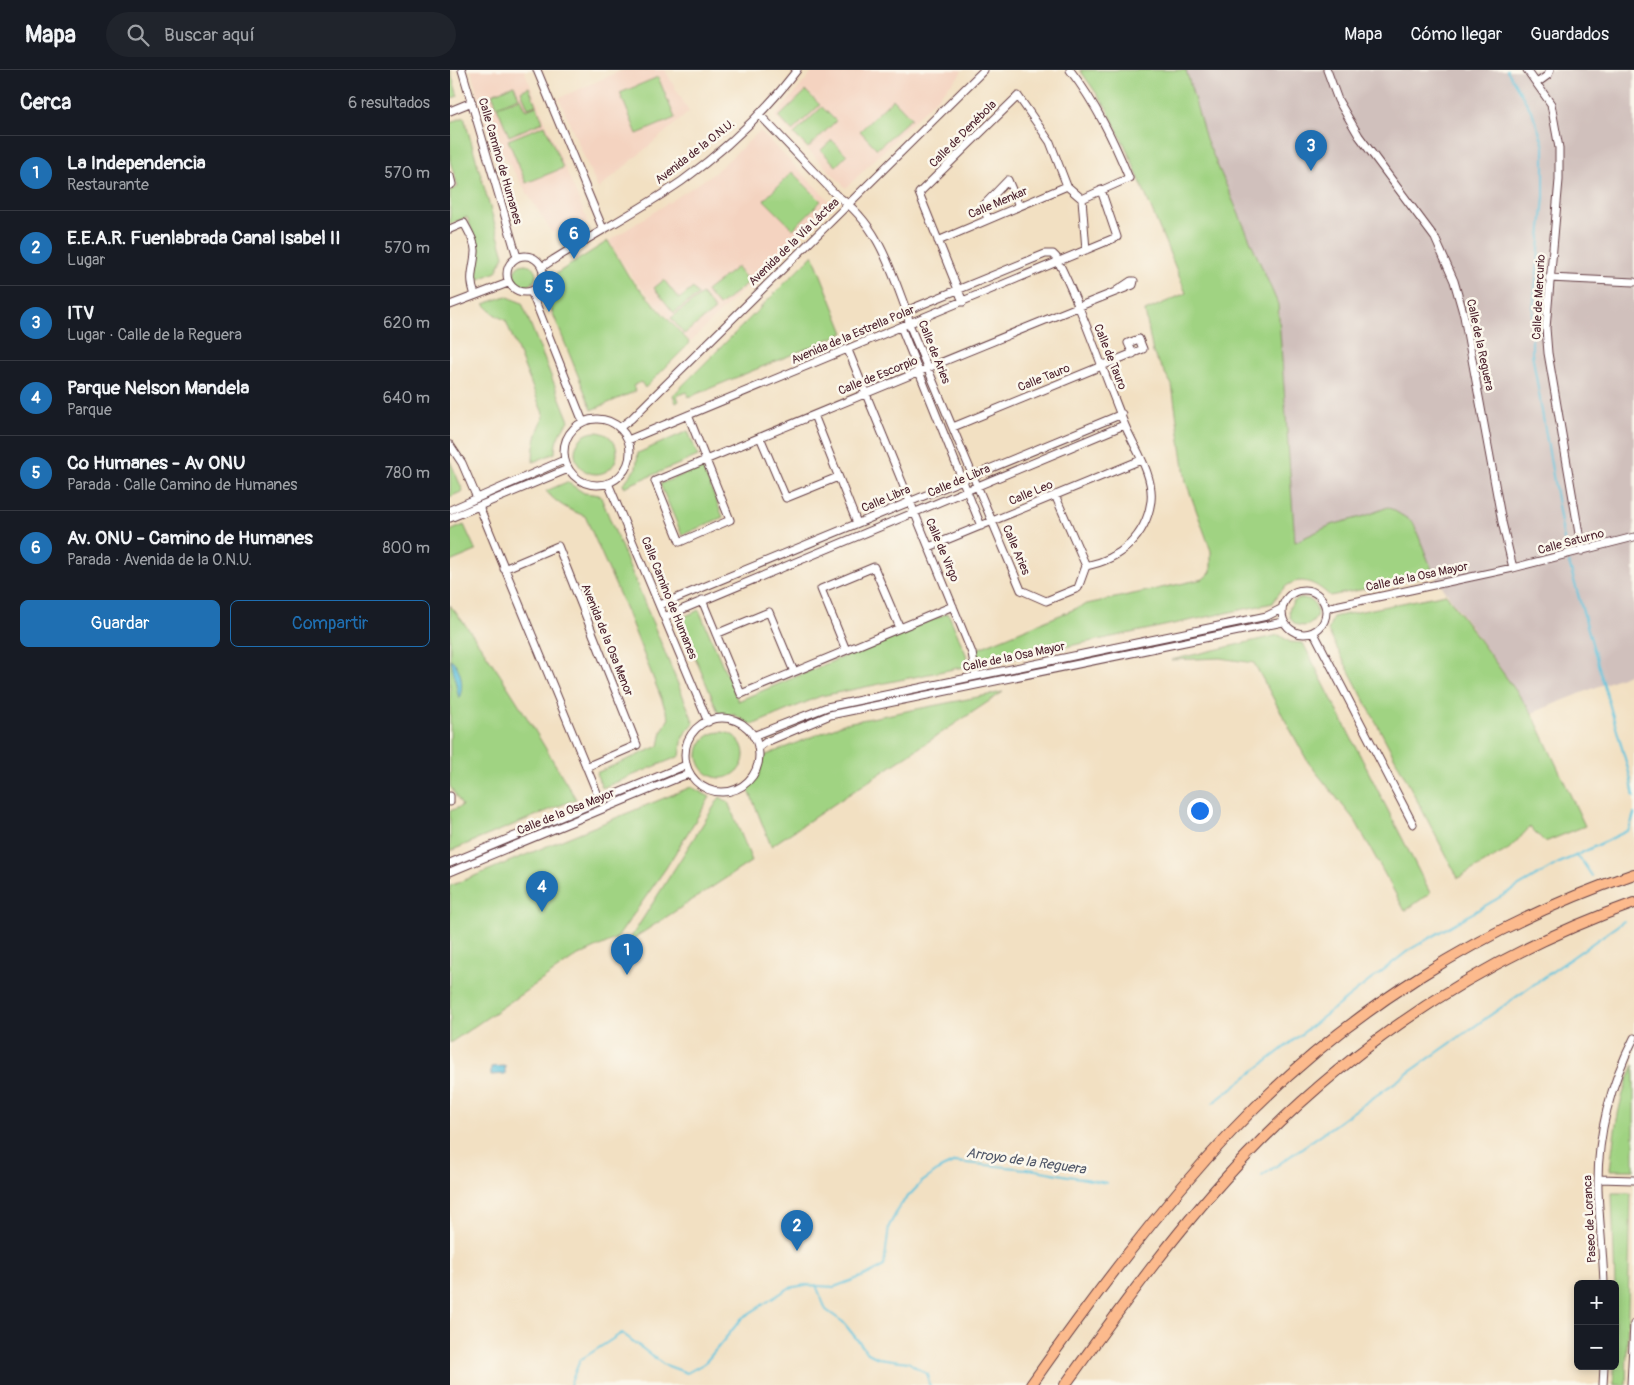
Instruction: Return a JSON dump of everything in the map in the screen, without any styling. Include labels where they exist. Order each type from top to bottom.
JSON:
[{"type":"highway","points":[[1031,1385],[1117,1268],[1168,1204],[1233,1130],[1299,1067],[1380,1002],[1480,939],[1555,904],[1634,874]]},
{"type":"highway","points":[[1065,1385],[1165,1251],[1213,1193],[1247,1155],[1319,1085],[1410,1015],[1470,978],[1565,931],[1634,903]]},
{"type":"street","name":"Calle Camino de Humanes","points":[[462,70],[516,257]]},
{"type":"street","points":[[537,70],[603,229]]},
{"type":"street","name":"Avenida de la O.N.U.","points":[[542,266],[682,180],[722,149],[759,114],[797,70]]},
{"type":"street","name":"Avenida de la Vía Láctea","points":[[619,428],[631,419],[984,70]]},
{"type":"street","points":[[1070,70],[1089,95],[1111,133],[1129,178],[1082,199],[1086,250]]},
{"type":"street","name":"Calle de la Reguera","points":[[1327,70],[1338,100],[1359,136],[1435,238],[1454,281],[1464,316],[1502,522],[1513,568]]},
{"type":"street","points":[[1526,70],[1536,84],[1548,75],[1550,70]]},
{"type":"street","name":"Calle de Mercurio","points":[[1536,84],[1550,104],[1559,148],[1559,180],[1546,328],[1549,362],[1582,551]]},
{"type":"street","name":"Calle de Denébola","points":[[963,302],[919,193],[1018,96],[1050,142],[1067,186],[1082,199]]},
{"type":"street","points":[[450,111],[472,102]]},
{"type":"street","name":"Calle de Aries","points":[[759,114],[836,195],[849,204],[868,223],[878,239],[906,311],[905,325],[919,372],[981,526]]},
{"type":"street","points":[[450,176],[452,184],[450,185]]},
{"type":"street","points":[[988,219],[983,206],[1008,180],[1019,206]]},
{"type":"street","name":"Calle Menkar","points":[[938,240],[1067,186]]},
{"type":"street","name":"Avenida de la Estrella Polar","points":[[628,440],[1117,237],[1101,190]]},
{"type":"street","points":[[450,229],[464,223],[474,246],[476,253],[471,274],[475,295]]},
{"type":"street","points":[[906,311],[1048,253],[1053,254],[1059,262]]},
{"type":"street","points":[[531,256],[542,266],[543,278],[540,284],[531,291],[518,291],[508,283],[506,277],[508,265],[516,257],[531,256]]},
{"type":"street","name":"Calle de Tauro","points":[[1059,262],[1122,414],[1124,424],[1142,460]]},
{"type":"street","points":[[1549,278],[1634,282]]},
{"type":"street","points":[[450,305],[508,283]]},
{"type":"street","points":[[531,291],[583,422]]},
{"type":"street","name":"Calle de Escorpio","points":[[688,415],[705,460],[730,520],[680,542],[655,481],[705,460],[760,438],[865,393],[1116,291]]},
{"type":"street","name":"Calle de Aries","points":[[905,325],[927,368],[992,522]]},
{"type":"street","name":"Calle Tauro","points":[[953,427],[1133,354],[1144,349],[1139,339],[1128,343],[1133,354]]},
{"type":"street","name":"Calle de Virgo","points":[[848,350],[972,653],[976,676]]},
{"type":"street","name":"Calle Libra","points":[[660,606],[1122,414]]},
{"type":"street","points":[[814,415],[857,523]]},
{"type":"street","points":[[602,420],[619,428],[628,440],[629,461],[624,471],[608,483],[586,484],[579,480],[568,469],[564,460],[567,438],[574,428],[583,422],[602,420]]},
{"type":"street","name":"Calle de Libra","points":[[664,617],[1124,424]]},
{"type":"street","points":[[760,438],[786,498],[838,477]]},
{"type":"street","points":[[450,445],[462,463],[504,570],[600,800]]},
{"type":"street","points":[[450,518],[478,502],[564,460]]},
{"type":"street","points":[[1056,495],[1086,566],[1098,564],[1130,546],[1145,524],[1151,499],[1148,479],[1142,460]]},
{"type":"street","name":"Calle Leo","points":[[929,547],[1142,460]]},
{"type":"street","points":[[450,510],[478,502],[568,469]]},
{"type":"street","name":"Calle Camino de Humanes","points":[[608,483],[708,722]]},
{"type":"street","name":"Calle Aries","points":[[992,522],[1021,590],[1046,602],[1078,588],[1086,566]]},
{"type":"street","name":"Calle Saturno","points":[[1513,568],[1634,537]]},
{"type":"street","name":"Avenida de la Osa Menor","points":[[504,570],[558,546],[637,745],[586,767]]},
{"type":"street","points":[[846,650],[820,589],[874,567],[900,628]]},
{"type":"street","name":"Calle de la Osa Mayor","points":[[1326,608],[1513,568]]},
{"type":"street","points":[[1301,590],[1309,590],[1318,595],[1326,608],[1325,622],[1314,633],[1301,635],[1291,630],[1284,622],[1281,609],[1287,597],[1301,590]]},
{"type":"street","points":[[702,600],[740,694],[953,606]]},
{"type":"street","name":"Calle de la Osa Mayor","points":[[753,736],[827,707],[1267,616],[1281,609]]},
{"type":"street","points":[[716,634],[769,612],[794,672]]},
{"type":"street","name":"Calle de la Osa Mayor","points":[[758,748],[766,742],[830,715],[1284,622]]},
{"type":"street","points":[[1314,633],[1413,824]]},
{"type":"street","points":[[716,719],[733,720],[748,729],[753,736],[758,748],[758,763],[753,775],[737,789],[718,792],[704,788],[690,774],[686,765],[685,754],[689,739],[699,727],[716,719]]},
{"type":"street","name":"Calle de la Osa Mayor","points":[[450,863],[686,765]]},
{"type":"street","name":"Calle de la Osa Mayor","points":[[450,872],[690,774]]},
{"type":"street","points":[[450,796],[450,802]]},
{"type":"street","name":"Paseo de Loranca","points":[[1604,1280],[1598,1179],[1608,1104],[1612,1088],[1634,1038]]},
{"type":"street","points":[[1598,1179],[1634,1180]]},
{"type":"street","points":[[1632,1384],[1634,1324]]},
{"type":"street","points":[[1603,1385],[1604,1370]]},
{"type":"shaded area","points":[[471,70],[524,70],[588,222],[552,233],[487,128]]},
{"type":"shaded area","points":[[623,70],[665,70],[689,112],[598,189],[559,98]]},
{"type":"shaded area","points":[[814,70],[962,70],[959,76],[846,188],[775,117]]},
{"type":"shaded area","points":[[1185,70],[1634,70],[1634,672],[1532,713],[1434,575],[1413,522],[1388,507],[1365,516],[1331,525],[1295,543],[1278,304],[1206,139]]},
{"type":"shaded area","points":[[760,131],[832,203],[690,342],[631,276],[609,241],[713,174]]},
{"type":"green space","points":[[450,70],[458,96],[450,99]]},
{"type":"green space","points":[[1080,70],[1186,70],[1206,139],[1278,304],[1295,542],[1331,525],[1365,516],[1388,507],[1413,522],[1434,575],[1330,596],[1314,584],[1299,581],[1285,587],[1273,603],[979,665],[977,649],[1087,604],[1203,579],[1211,572],[1211,551],[1186,482],[1172,385],[1153,353],[1145,311],[1186,293],[1128,152],[1106,107]]},
{"type":"green space","points":[[658,77],[675,118],[637,134],[620,93]]},
{"type":"green space","points":[[514,85],[519,97],[497,106],[492,94]]},
{"type":"green space","points":[[529,87],[536,105],[528,108],[521,91]]},
{"type":"green space","points":[[806,91],[820,105],[792,131],[779,117]]},
{"type":"green space","points":[[521,98],[526,110],[537,106],[543,122],[509,136],[497,107]]},
{"type":"green space","points":[[893,99],[911,118],[877,149],[860,131]]},
{"type":"green space","points":[[822,107],[836,121],[808,148],[794,134]]},
{"type":"green space","points":[[464,117],[504,256],[496,272],[475,281],[475,270],[480,252],[467,217],[450,224],[450,190],[458,187],[450,161],[450,123]]},
{"type":"green space","points":[[545,125],[563,168],[526,183],[508,140]]},
{"type":"green space","points":[[832,140],[847,155],[836,166],[821,150]]},
{"type":"green space","points":[[792,172],[821,201],[793,229],[764,200]]},
{"type":"green space","points":[[608,241],[629,277],[690,343],[645,388],[641,382],[633,386],[636,391],[592,410],[545,294],[554,275]]},
{"type":"green space","points":[[813,255],[844,333],[689,397],[686,392],[677,396],[679,401],[676,403],[673,395]]},
{"type":"green space","points":[[525,264],[533,267],[536,275],[533,283],[525,286],[517,283],[514,275],[517,267]]},
{"type":"green space","points":[[737,267],[749,282],[719,306],[706,291]]},
{"type":"green space","points":[[664,280],[679,299],[693,288],[698,295],[674,313],[654,288]]},
{"type":"green space","points":[[702,294],[715,310],[684,334],[671,318]]},
{"type":"green space","points":[[506,296],[522,303],[569,421],[559,436],[555,453],[533,462],[536,438],[544,416],[506,321],[494,314],[484,304]]},
{"type":"green space","points":[[688,431],[698,456],[624,487],[623,484],[636,468],[638,453]]},
{"type":"green space","points":[[592,432],[600,432],[611,438],[617,453],[611,468],[600,474],[592,474],[581,468],[575,457],[575,449],[581,438]]},
{"type":"green space","points":[[450,461],[463,491],[450,497]]},
{"type":"green space","points":[[702,467],[723,517],[682,535],[660,484]]},
{"type":"green space","points":[[567,482],[584,493],[600,495],[694,723],[683,736],[680,756],[602,788],[596,773],[659,746],[662,731],[669,718],[625,607],[585,516],[554,500],[546,491]]},
{"type":"green space","points":[[464,525],[476,551],[450,562],[450,531]]},
{"type":"green space","points":[[1446,594],[1532,713],[1585,826],[1545,842],[1530,827],[1509,849],[1458,878],[1328,631],[1333,617]]},
{"type":"green space","points":[[1303,598],[1313,602],[1317,612],[1313,622],[1303,626],[1293,622],[1289,612],[1293,602]]},
{"type":"green space","points":[[450,605],[500,675],[576,799],[450,851],[450,811],[462,806],[450,786]]},
{"type":"green space","points":[[699,610],[738,701],[948,613],[966,654],[968,666],[821,696],[752,725],[735,715],[719,714],[679,619]]},
{"type":"green space","points":[[1279,635],[1290,642],[1303,643],[1430,893],[1405,911],[1356,822],[1308,762],[1254,663],[1220,658],[1171,660]]},
{"type":"green space","points":[[1003,692],[771,846],[748,788],[759,775],[764,756],[846,723]]},
{"type":"green space","points":[[716,732],[726,732],[738,738],[743,746],[743,764],[738,772],[730,777],[716,778],[708,775],[701,768],[698,760],[698,750],[701,742],[708,735]]},
{"type":"green space","points":[[691,787],[710,797],[666,868],[617,938],[574,958],[450,1043],[450,886]]},
{"type":"green space","points":[[720,797],[728,802],[752,861],[628,942]]},
{"type":"green space","points":[[1634,1065],[1634,1170],[1610,1170],[1620,1103]]},
{"type":"green space","points":[[1612,1193],[1631,1193],[1626,1385],[1614,1385],[1614,1370],[1619,1370],[1619,1280],[1615,1280]]},
{"type":"water","points":[[451,659],[458,668],[461,678],[459,699]]},
{"type":"water","points":[[505,1066],[505,1074],[491,1075],[491,1067]]},
{"type":"waterway","points":[[1507,70],[1533,114],[1544,146],[1544,197],[1532,322],[1532,353],[1564,540]]},
{"type":"waterway","points":[[1569,563],[1630,776],[1634,797]]},
{"type":"waterway","points":[[1592,876],[1582,861],[1575,856],[1629,830],[1634,814]]},
{"type":"waterway","points":[[1213,1103],[1409,950],[1557,864],[1575,856]]},
{"type":"waterway","points":[[1262,1176],[1624,921]]},
{"type":"waterway","name":"Arroyo de la Reguera","points":[[570,1385],[580,1360],[622,1333],[663,1364],[687,1373],[705,1363],[742,1318],[789,1288],[805,1285],[834,1287],[884,1266],[889,1226],[901,1204],[922,1182],[940,1169],[955,1162],[1036,1170],[1107,1183]]},
{"type":"waterway","points":[[816,1285],[826,1310],[843,1322],[868,1353],[878,1358],[908,1362],[927,1374],[930,1385]]},
{"type":"place","name":"ITV","points":[[1311,171]]},
{"type":"place","name":"Av. ONU - Camino de Humanes","points":[[574,259]]},
{"type":"place","name":"Cº Humanes - Av ONU","points":[[549,312]]},
{"type":"place","name":"Parque Nelson Mandela","points":[[542,912]]},
{"type":"place","name":"La Independencia","points":[[627,975]]},
{"type":"place","name":"E.E.A.R. Fuenlabrada Canal Isabel II","points":[[797,1251]]}]
